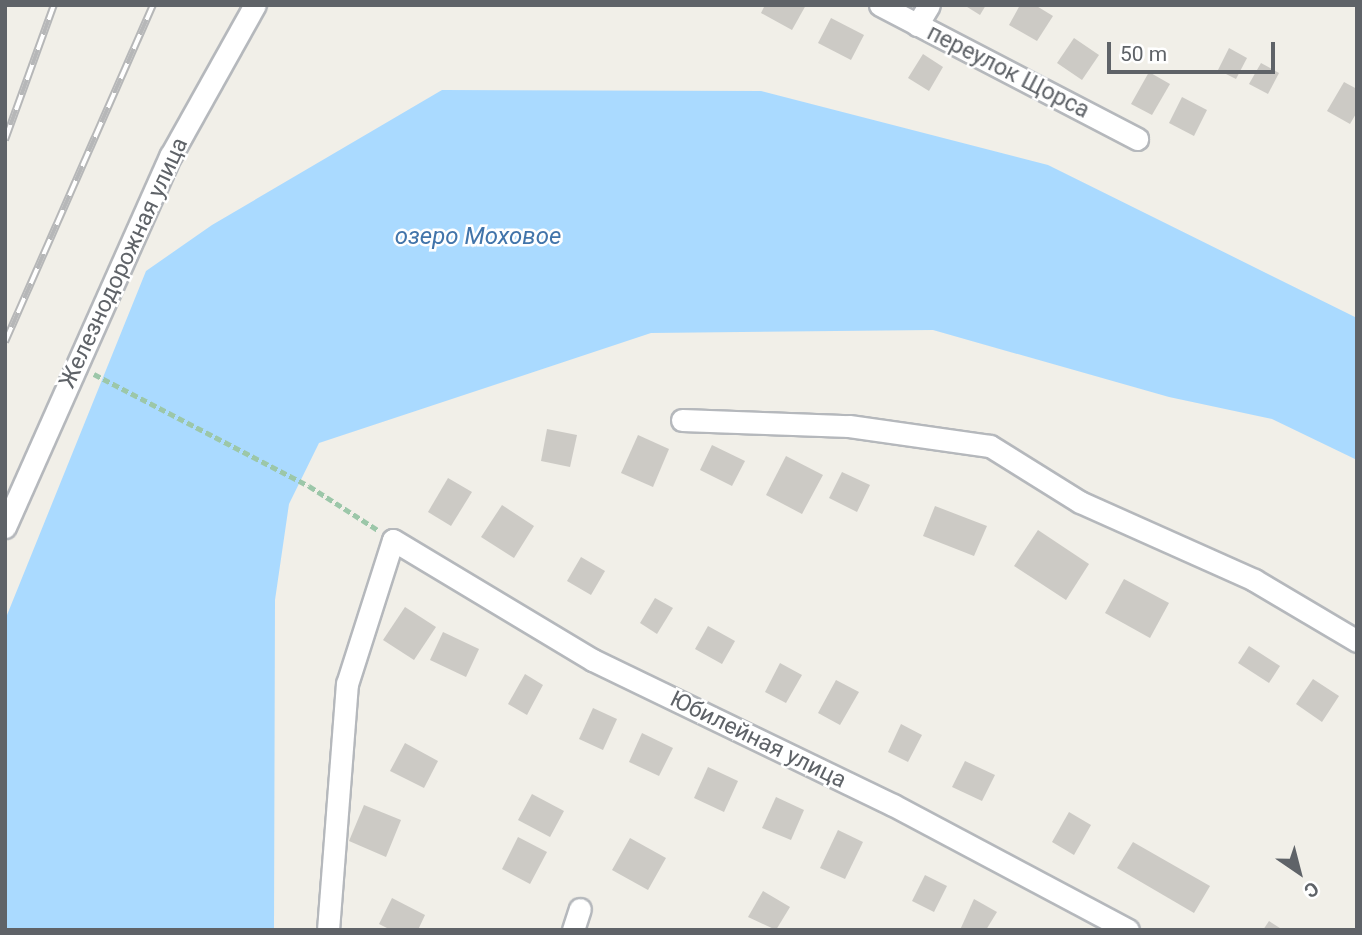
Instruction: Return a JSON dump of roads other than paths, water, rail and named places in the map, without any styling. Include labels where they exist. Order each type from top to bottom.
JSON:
[{"type":"street","name":"Железнодорожная улица","points":[[5,527],[172,155],[255,5]]},
{"type":"street","name":"переулок Щорса","points":[[880,5],[1137,139]]},
{"type":"street","points":[[917,25],[929,5]]},
{"type":"street","points":[[682,419],[849,426],[990,446],[1080,502],[1254,580],[1357,641]]},
{"type":"street","name":"Юбилейная улица","points":[[328,930],[347,684],[393,540],[593,660],[893,805],[1128,930]]},
{"type":"street","points":[[573,930],[580,909]]},
{"type":"water","name":"озеро Моховое","points":[[442,90],[761,91],[1048,165],[1357,318],[1357,460],[1272,419],[1169,397],[933,330],[651,333],[319,443],[289,504],[275,600],[274,930],[5,930],[5,620],[146,271],[212,225]]},
{"type":"railway","points":[[5,140],[54,5]]},
{"type":"railway","points":[[5,342],[153,5]]}]
